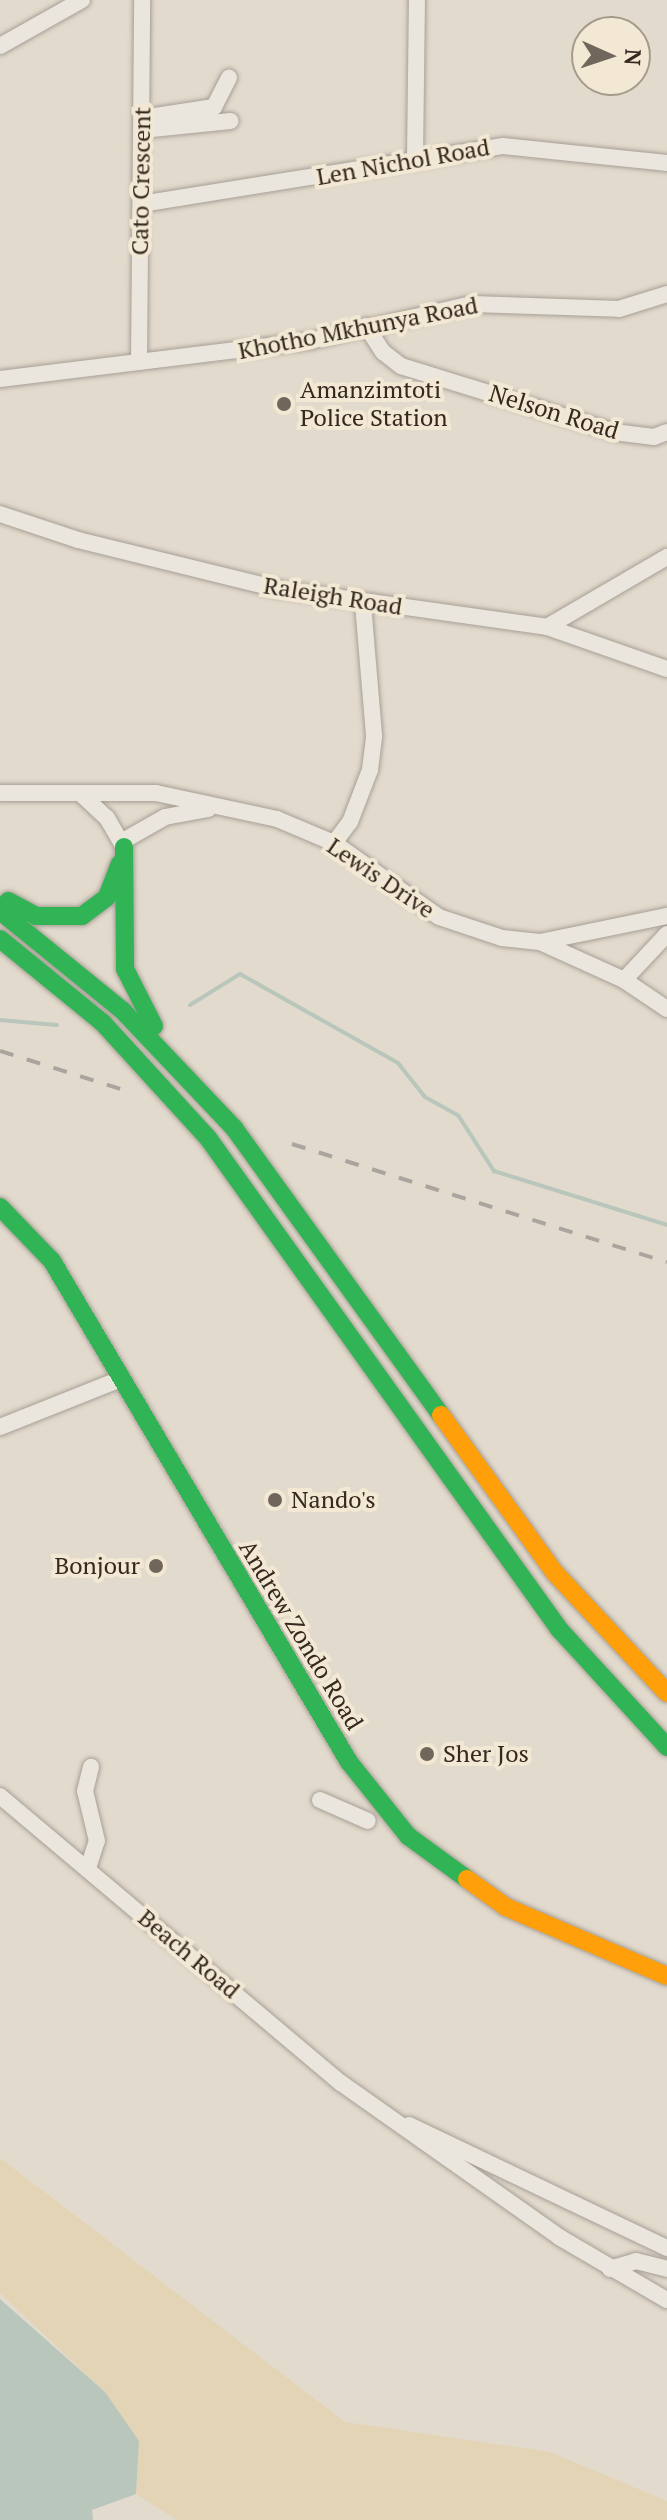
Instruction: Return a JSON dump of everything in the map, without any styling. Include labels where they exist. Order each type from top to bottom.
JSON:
[{"type":"main road","points":[[0,897],[36,916],[82,916],[107,897],[124,844]]},
{"type":"main road","points":[[124,844],[124,960],[130,986],[144,1014],[234,1128],[555,1573],[667,1693]]},
{"type":"main road","points":[[0,911],[122,1010],[234,1128]]},
{"type":"main road","points":[[5,944],[103,1023],[208,1138],[559,1629],[667,1747]]},
{"type":"main road","name":"Andrew Zondo Road","points":[[0,1207],[52,1261],[349,1762],[408,1836],[506,1907],[667,1976]]},
{"type":"street","name":"Cato Crescent","points":[[139,362],[142,0]]},
{"type":"street","points":[[415,159],[417,0]]},
{"type":"street","points":[[0,46],[72,2]]},
{"type":"street","points":[[142,124],[214,107],[229,78]]},
{"type":"street","points":[[142,124],[231,121]]},
{"type":"street","name":"Len Nichol Road","points":[[141,204],[503,146],[667,163]]},
{"type":"street","name":"Khotho Mkhunya Road","points":[[0,379],[310,341],[472,304],[619,309],[667,294]]},
{"type":"street","name":"Nelson Road","points":[[366,326],[383,352],[401,366],[614,432],[654,437],[667,432]]},
{"type":"street","name":"Raleigh Road","points":[[0,514],[160,561],[363,604],[547,627],[667,669]]},
{"type":"street","points":[[547,627],[667,557]]},
{"type":"street","points":[[334,843],[350,822],[370,770],[374,735],[363,604]]},
{"type":"street","name":"Lewis Drive","points":[[0,793],[156,793],[242,810],[334,843],[439,917],[469,931],[540,942],[667,916]]},
{"type":"street","points":[[82,795],[124,844],[186,811],[242,810]]},
{"type":"street","points":[[624,980],[667,934]]},
{"type":"street","points":[[540,942],[624,980],[667,1009]]},
{"type":"street","points":[[0,1427],[123,1378]]},
{"type":"street","points":[[88,1868],[97,1841],[85,1791],[91,1767]]},
{"type":"street","name":"Beach Road","points":[[0,1796],[378,2111],[461,2171],[610,2269],[667,2300]]},
{"type":"street","points":[[320,1800],[368,1821]]},
{"type":"street","name":"Beach Road","points":[[378,2111],[667,2248]]},
{"type":"street","points":[[461,2171],[472,2153]]},
{"type":"street","points":[[610,2269],[636,2261],[667,2269]]},
{"type":"sand","points":[[0,2158],[345,2422],[550,2452],[667,2501],[667,2520],[177,2520],[136,2494],[139,2441],[105,2392],[0,2293]]},
{"type":"shaded area","points":[[0,2299],[105,2392],[139,2441],[136,2494],[92,2510],[93,2520],[0,2520]]},
{"type":"waterway","points":[[190,1005],[240,974],[398,1063],[425,1097],[458,1115],[494,1171],[667,1225]]},
{"type":"waterway","points":[[0,1020],[57,1025]]},
{"type":"railway","points":[[0,1051],[130,1092]]},
{"type":"railway","points":[[292,1144],[667,1262]]},
{"type":"traffic: fast","points":[[124,847],[125,969],[154,1026]]},
{"type":"traffic: fast","points":[[8,901],[36,916],[82,916],[107,897],[120,863]]},
{"type":"traffic: fast","points":[[0,911],[122,1010],[234,1128],[441,1415]]},
{"type":"traffic: fast","points":[[0,939],[103,1023],[208,1138],[559,1629],[667,1747]]},
{"type":"traffic: fast","points":[[0,1207],[52,1261],[349,1762],[408,1836],[467,1879]]},
{"type":"traffic: slow","points":[[441,1415],[555,1573],[667,1693]]},
{"type":"traffic: slow","points":[[467,1879],[506,1907],[667,1976]]},
{"type":"place","name":"Amanzimtoti Police Station","points":[[284,404]]},
{"type":"place","name":"Nando's","points":[[275,1500]]},
{"type":"place","name":"Bonjour","points":[[156,1566]]},
{"type":"place","name":"Sher Jos","points":[[427,1754]]}]
